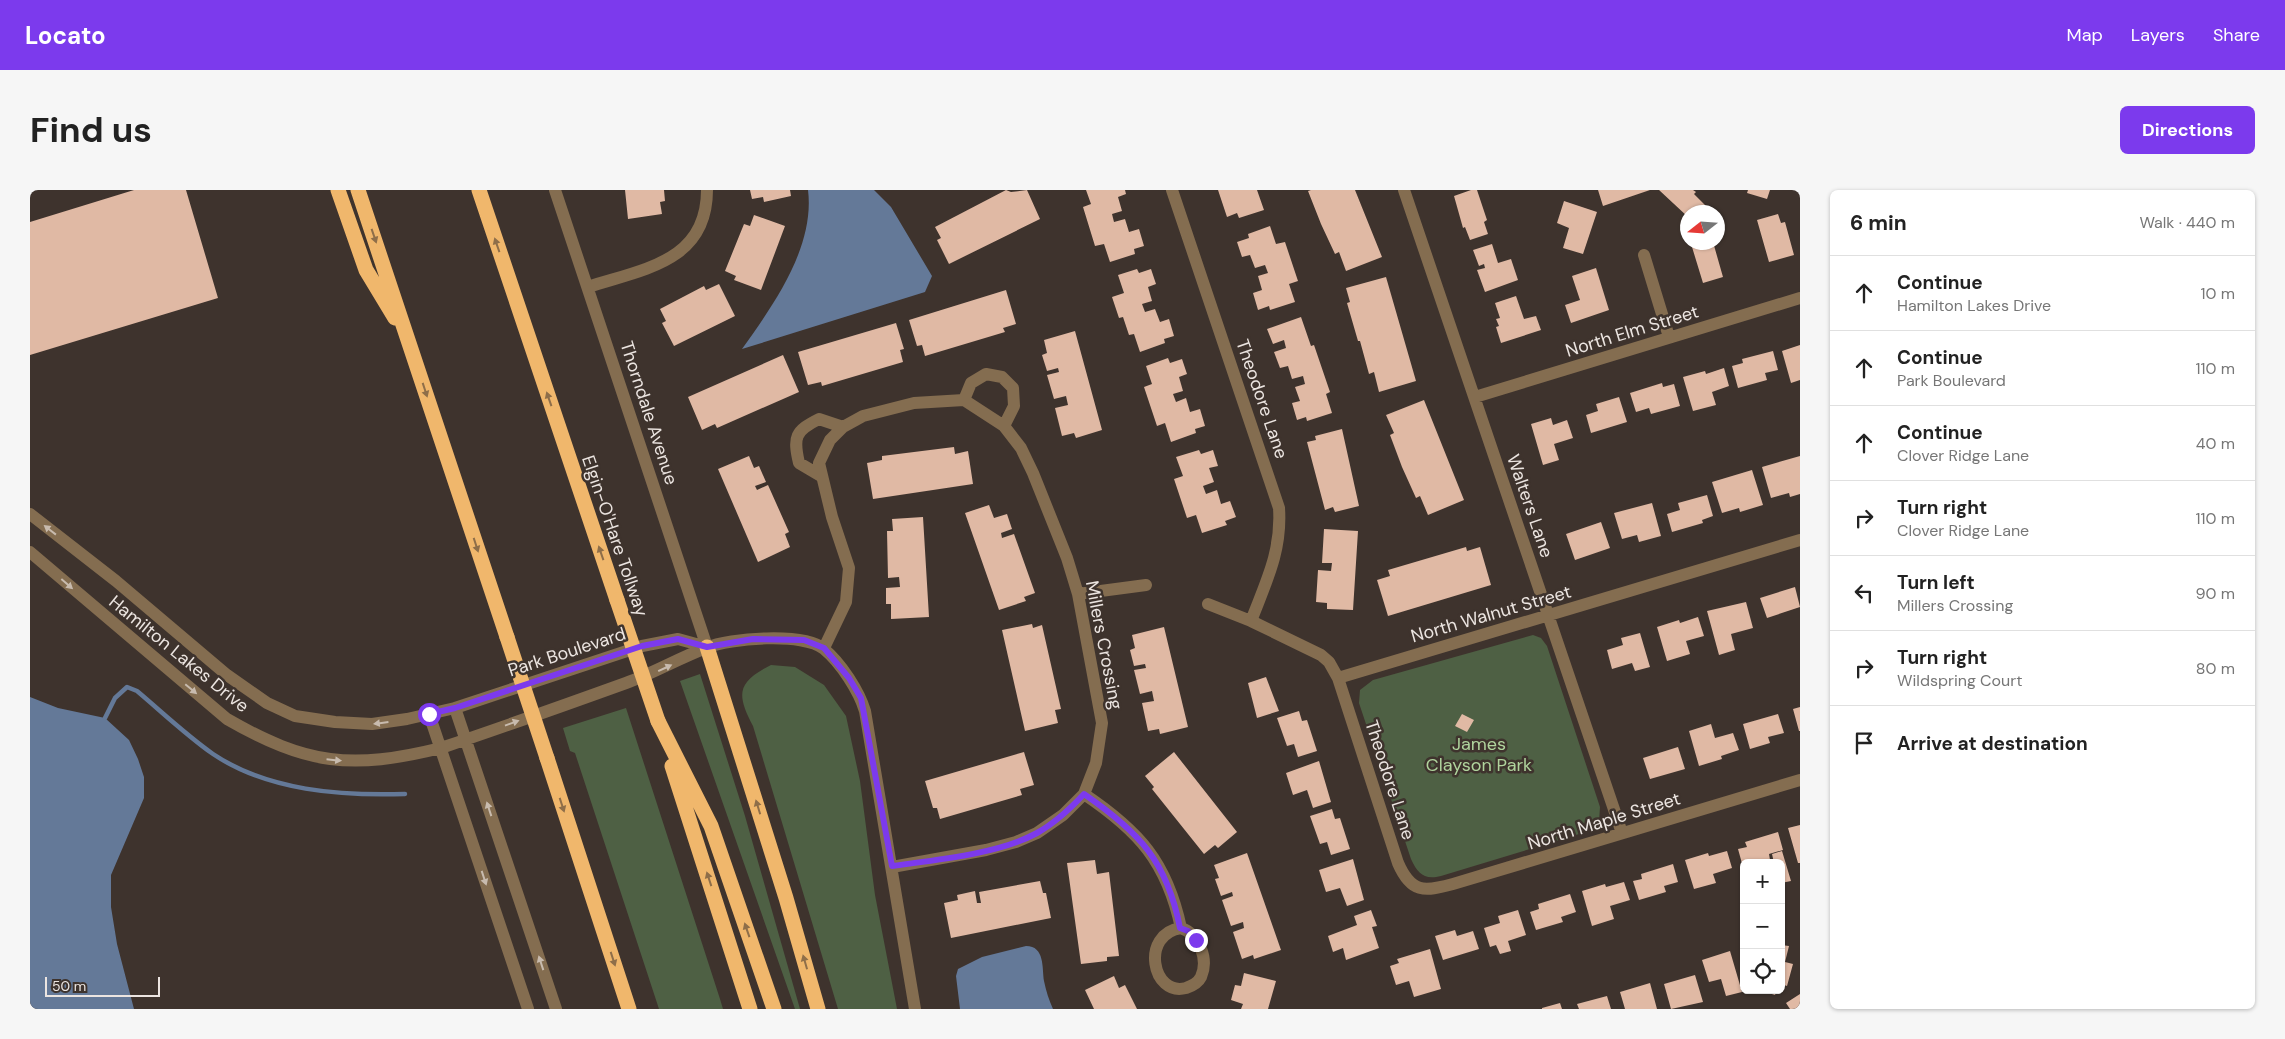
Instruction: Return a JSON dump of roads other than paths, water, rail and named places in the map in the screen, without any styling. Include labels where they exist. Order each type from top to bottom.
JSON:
[{"type":"highway","points":[[338,190],[366,270],[410,344]]},
{"type":"highway","points":[[358,190],[547,758],[628,1009]]},
{"type":"highway","name":"Elgin-O'Hare Tollway","points":[[478,190],[658,722],[750,1009]]},
{"type":"highway","points":[[707,647],[786,898],[818,1009]]},
{"type":"highway","points":[[658,722],[711,826],[774,1009]]},
{"type":"street","name":"Thorndale Avenue","points":[[555,190],[707,647]]},
{"type":"street","points":[[588,287],[659,264],[683,249],[700,228],[704,215],[707,190]]},
{"type":"street","name":"Theodore Lane","points":[[1172,190],[1279,508],[1279,542],[1275,560],[1250,621]]},
{"type":"street","name":"Walters Lane","points":[[1404,190],[1622,833]]},
{"type":"street","points":[[1644,255],[1669,337]]},
{"type":"street","name":"North Elm Street","points":[[1475,397],[1800,298]]},
{"type":"street","points":[[824,648],[846,602],[849,568],[821,476],[819,463],[830,440],[842,427],[863,416],[914,403],[964,400],[971,383],[986,374],[1002,377],[1013,388],[1014,406],[1004,426]]},
{"type":"street","name":"Millers Crossing","points":[[892,866],[948,858],[1025,839],[1049,826],[1084,794],[1096,763],[1102,723],[1078,594],[1067,558],[1021,448],[1004,426],[964,400]]},
{"type":"street","points":[[821,476],[799,463],[794,443],[801,428],[819,419],[842,427]]},
{"type":"street","name":"Hamilton Lakes Drive","points":[[30,514],[116,581],[227,675],[267,703],[295,716],[335,722],[372,724],[407,720],[455,708]]},
{"type":"street","name":"North Walnut Street","points":[[1338,678],[1800,540]]},
{"type":"street","name":"Hamilton Lakes Drive","points":[[30,552],[227,719],[263,740],[320,758],[353,762],[408,757],[466,740]]},
{"type":"street","points":[[1078,594],[1146,585]]},
{"type":"street","points":[[1208,604],[1250,621],[1323,656],[1338,678]]},
{"type":"street","points":[[466,740],[649,675],[707,647],[753,639],[782,638],[804,640],[824,648],[849,678],[861,698],[892,866],[915,1009]]},
{"type":"street","name":"Park Boulevard","points":[[455,708],[642,646],[678,639],[707,647]]},
{"type":"street","name":"Theodore Lane","points":[[1338,678],[1398,862],[1406,879],[1417,888]]},
{"type":"street","points":[[455,708],[556,1009]]},
{"type":"street","points":[[429,714],[528,1009]]},
{"type":"street","name":"North Maple Street","points":[[1417,888],[1434,889],[1800,780]]},
{"type":"street","points":[[1084,794],[1123,822],[1147,848],[1170,889],[1180,928]]},
{"type":"street","points":[[1180,928],[1188,931],[1196,940],[1202,951],[1204,963],[1196,984],[1178,989],[1162,980],[1154,955],[1156,947],[1164,936],[1180,928]]},
{"type":"water","points":[[808,190],[874,190],[891,207],[932,276],[925,292],[742,349],[779,294],[799,253],[805,233]]},
{"type":"water","points":[[30,697],[58,708],[105,718],[129,740],[144,777],[144,798],[111,875],[111,907],[117,944],[134,1009],[30,1009]]},
{"type":"water","points":[[1026,946],[1032,947],[1040,954],[1045,985],[1053,1009],[960,1009],[956,976],[958,969],[982,957]]},
{"type":"waterway","points":[[105,718],[115,698],[127,687],[137,691],[213,754],[257,776],[306,789],[356,794],[405,794]]},
{"type":"park label","name":"James Clayson Park","points":[[1479,754]]}]
